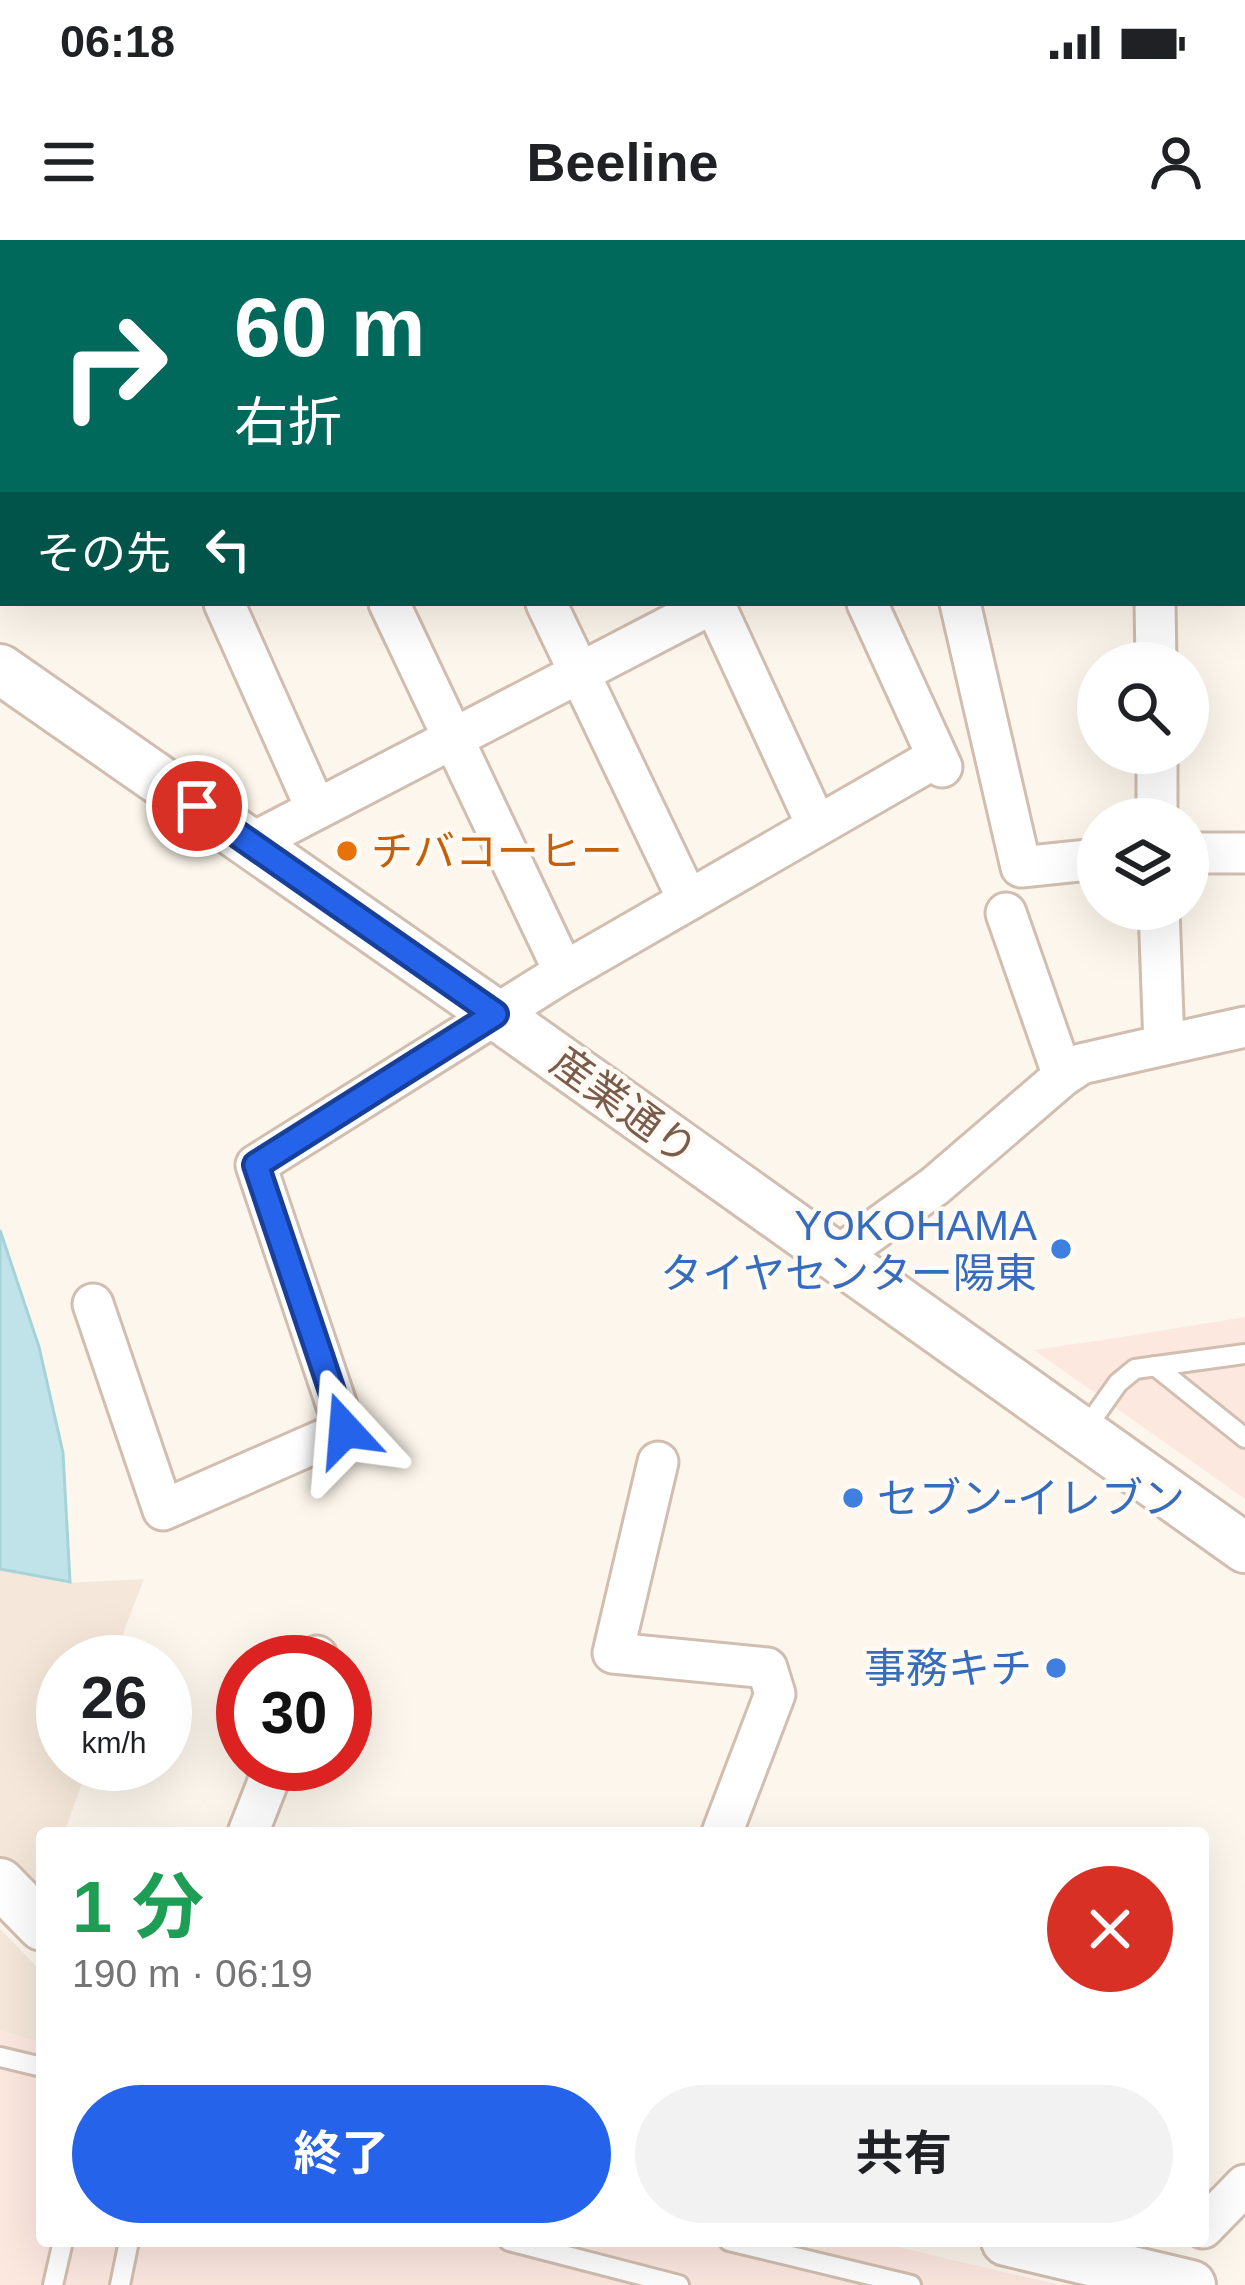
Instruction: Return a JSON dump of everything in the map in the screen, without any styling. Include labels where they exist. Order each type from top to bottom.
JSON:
[{"type":"street","points":[[225,606],[316,809]]},
{"type":"street","points":[[390,606],[564,972]]},
{"type":"street","points":[[547,606],[688,900]]},
{"type":"street","points":[[250,844],[708,606]]},
{"type":"street","points":[[715,606],[816,824]]},
{"type":"street","points":[[93,1304],[163,1510],[345,1430],[256,1165],[564,972],[816,824],[939,762],[868,606]]},
{"type":"street","points":[[961,606],[1022,867],[1077,861]]},
{"type":"street","points":[[1155,606],[1156,642]]},
{"type":"street","name":"産業通り","points":[[0,669],[495,1014],[1245,1548]]},
{"type":"street","points":[[1209,853],[1245,853]]},
{"type":"street","points":[[1006,913],[1063,1076]]},
{"type":"street","points":[[1160,930],[1163,1045]]},
{"type":"street","points":[[835,1258],[935,1186],[1081,1064],[1245,1028]]},
{"type":"street","points":[[658,1462],[613,1653],[767,1669],[776,1694],[724,1827]]},
{"type":"street","points":[[250,1827],[264,1791]]},
{"type":"street","points":[[0,1882],[36,1921]]},
{"type":"street","points":[[1209,2222],[1245,2186]]},
{"type":"street","points":[[1030,2247],[1172,2282],[1187,2247]]},
{"type":"lane","points":[[1082,1435],[1118,1383],[1135,1369],[1245,1354]]},
{"type":"lane","points":[[1155,1366],[1245,1438]]},
{"type":"lane","points":[[0,2057],[36,2066]]},
{"type":"lane","points":[[53,2285],[62,2247]]},
{"type":"lane","points":[[120,2285],[128,2247]]},
{"type":"lane","points":[[532,2247],[680,2285]]},
{"type":"lane","points":[[754,2247],[911,2285]]},
{"type":"shaded area","points":[[1245,1317],[1245,1499],[1034,1350],[1116,1338]]},
{"type":"shaded area","points":[[0,1569],[66,1583],[144,1579],[124,1635],[36,1635],[36,1791],[79,1791],[66,1827],[36,1827],[36,1897],[32,1903],[0,1869]]},
{"type":"shaded area","points":[[0,1929],[36,1966],[36,2041],[0,2031]]},
{"type":"shaded area","points":[[0,2031],[36,2041],[36,2247],[898,2247],[1060,2285],[0,2285]]},
{"type":"water","points":[[0,1230],[39,1347],[63,1453],[70,1582],[0,1569]]},
{"type":"place","name":"チバコーヒー","points":[[347,851]]},
{"type":"place","name":"YOKOHAMA タイヤセンター陽東","points":[[1061,1249]]},
{"type":"place","name":"セブン-イレブン","points":[[853,1498]]},
{"type":"place","name":"事務キチ","points":[[1056,1668]]},
{"type":"route","points":[[197,806],[495,1014],[256,1165],[345,1430]]}]
